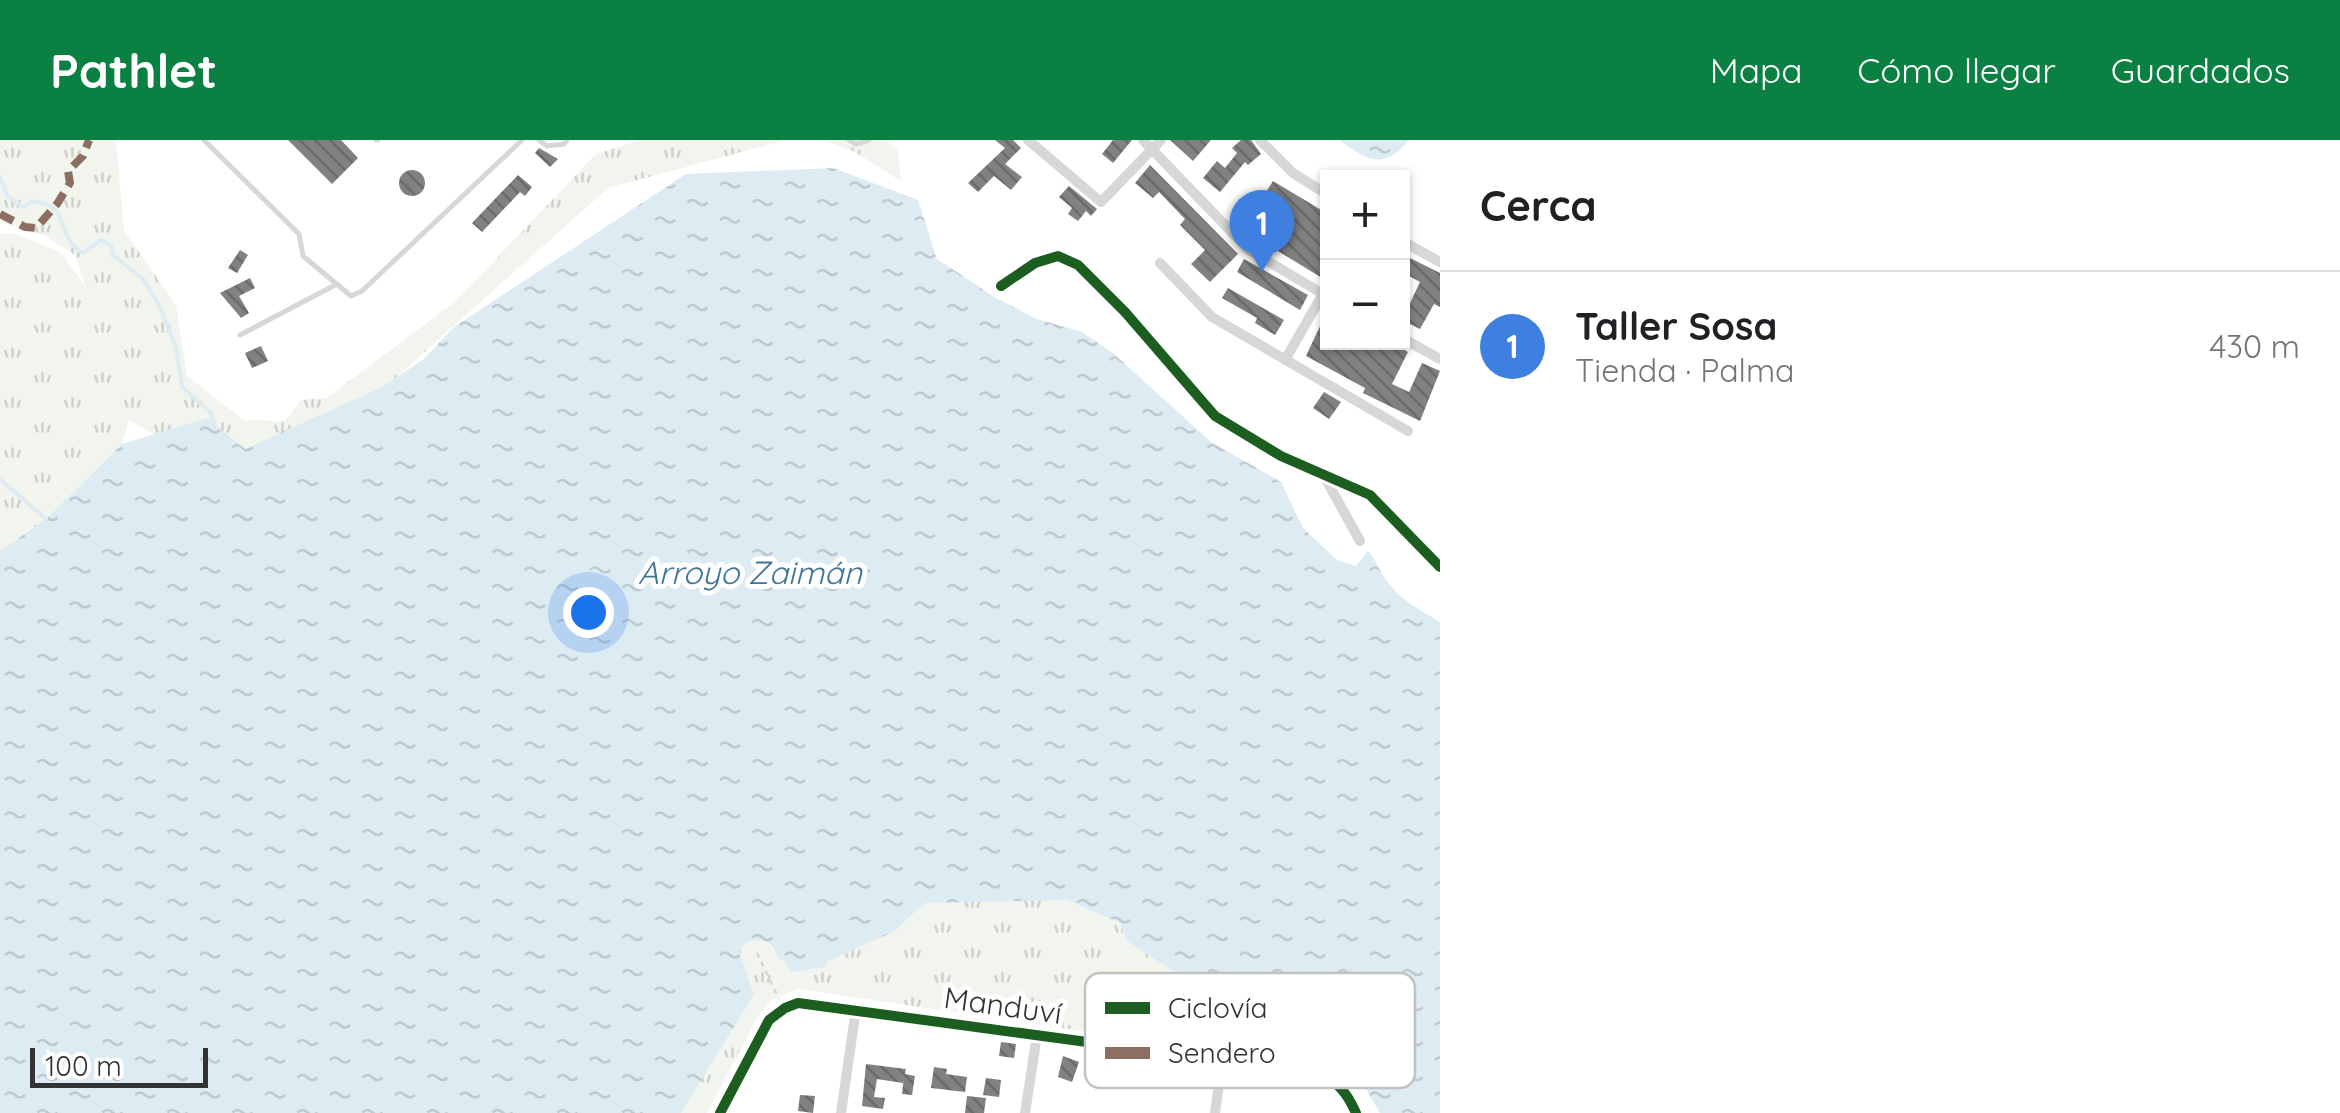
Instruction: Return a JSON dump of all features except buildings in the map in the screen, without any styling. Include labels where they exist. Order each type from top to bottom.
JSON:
[{"type":"street","points":[[1028,140],[1101,202],[1152,143],[1249,250],[1320,289]]},
{"type":"street","points":[[1260,140],[1293,172],[1320,190]]},
{"type":"street","points":[[1410,245],[1440,262]]},
{"type":"street","points":[[1001,286],[1035,263],[1058,256],[1078,265],[1126,312],[1215,416],[1281,456],[1370,495],[1440,567]]},
{"type":"street","points":[[1160,263],[1212,317],[1408,431]]},
{"type":"street","points":[[1285,360],[1320,302]]},
{"type":"street","points":[[1410,342],[1440,359]]},
{"type":"street","points":[[1323,475],[1360,541]]},
{"type":"street","points":[[720,1113],[769,1020],[782,1004]]},
{"type":"street","name":"Manduví","points":[[782,1004],[819,1004],[1085,1042]]},
{"type":"street","points":[[840,1113],[856,1009]]},
{"type":"street","points":[[1026,1113],[1037,1035]]},
{"type":"street","points":[[1214,1113],[1218,1088]]},
{"type":"street","name":"Manduví","points":[[1341,1088],[1356,1113]]},
{"type":"lane","points":[[204,140],[299,234],[303,256],[351,296],[362,291],[522,140]]},
{"type":"lane","points":[[539,140],[547,146],[568,140]]},
{"type":"lane","points":[[848,140],[856,144],[869,140]]},
{"type":"lane","points":[[240,335],[337,284]]},
{"type":"path","points":[[757,954],[782,1004]]},
{"type":"green space","points":[[0,140],[116,140],[124,230],[176,305],[187,376],[244,420],[285,421],[301,400],[326,398],[454,303],[596,154],[640,140],[786,140],[608,188],[325,441],[188,454],[129,420],[122,444],[46,519],[0,551],[0,234],[17,234],[61,253],[86,288],[75,255],[43,235],[0,222]]},
{"type":"green space","points":[[822,140],[887,140],[898,151],[901,181],[853,151]]},
{"type":"green space","points":[[1067,900],[1120,923],[1127,941],[1171,970],[1183,973],[1085,973],[1085,1032],[798,989],[771,1000],[757,1018],[707,1113],[681,1113],[754,996],[739,952],[746,942],[760,938],[768,941],[778,959],[823,967],[828,961],[893,932],[925,903]]},
{"type":"water","points":[[1339,140],[1409,140],[1391,156],[1375,160]]},
{"type":"water","name":"Arroyo Zaimán","points":[[833,168],[918,200],[937,259],[996,298],[1037,319],[1082,332],[1114,354],[1211,442],[1281,482],[1303,528],[1337,560],[1356,566],[1368,551],[1398,594],[1440,622],[1440,1113],[1380,1113],[1366,1089],[1415,1088],[1415,973],[1183,973],[1171,970],[1127,941],[1120,923],[1067,900],[925,903],[893,932],[828,961],[824,967],[792,972],[766,942],[746,942],[739,952],[754,995],[681,1113],[0,1113],[0,551],[46,519],[122,444],[207,418],[245,449],[382,387],[424,359],[454,327],[686,174]]},
{"type":"waterway","points":[[0,177],[8,197],[24,207],[32,201],[53,208],[68,238],[83,253],[101,240],[144,280],[176,347],[182,387],[211,413],[215,426]]},
{"type":"waterway","points":[[0,479],[46,519]]},
{"type":"marked path","points":[[0,214],[25,227],[36,228],[70,183],[68,171],[83,156],[89,140]]},
{"type":"cycle path","points":[[1001,286],[1035,263],[1058,256],[1078,265],[1125,312],[1215,416],[1281,456],[1370,495],[1440,567]]},
{"type":"cycle path","points":[[720,1113],[769,1020],[798,1003],[1085,1042]]},
{"type":"cycle path","points":[[1341,1088],[1356,1113]]},
{"type":"place","name":"Taller Sosa","points":[[1262,272]]}]
